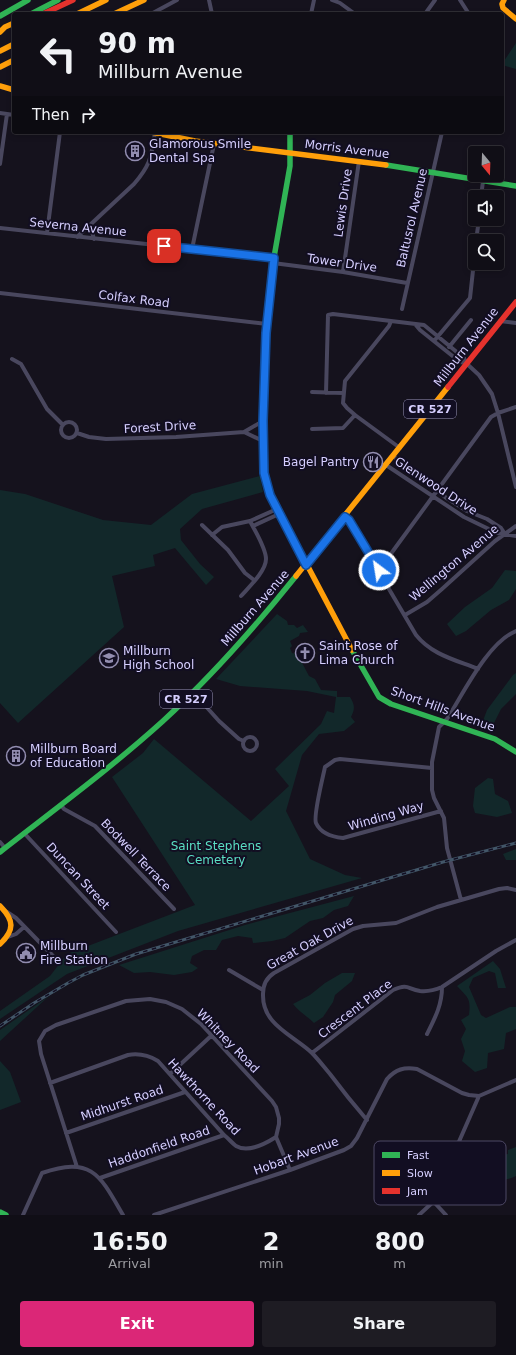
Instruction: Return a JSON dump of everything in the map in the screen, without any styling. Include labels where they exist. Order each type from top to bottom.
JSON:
[{"type":"main road","points":[[14,9],[28,0]]},
{"type":"main road","points":[[0,16],[34,0]]},
{"type":"main road","points":[[35,12],[58,0]]},
{"type":"main road","points":[[47,12],[73,0]]},
{"type":"main road","points":[[81,12],[106,0]]},
{"type":"main road","points":[[118,12],[144,0]]},
{"type":"main road","points":[[504,0],[502,4],[503,8],[516,19]]},
{"type":"main road","points":[[0,32],[5,27],[12,24]]},
{"type":"main road","points":[[0,32],[12,28]]},
{"type":"main road","points":[[0,51],[12,45]]},
{"type":"main road","points":[[0,66],[12,61]]},
{"type":"main road","points":[[0,86],[12,89]]},
{"type":"main road","name":"Morris Avenue","points":[[157,134],[183,140],[359,161],[468,178]]},
{"type":"main road","name":"Short Hills Avenue","points":[[290,134],[290,166],[274,261],[266,324],[263,441],[266,480],[270,495],[306,565],[379,697],[391,704],[495,739],[516,752]]},
{"type":"main road","name":"Morris Avenue","points":[[490,182],[516,186]]},
{"type":"main road","name":"Millburn Avenue","points":[[0,852],[145,738],[193,692],[248,633],[306,565],[516,302]]},
{"type":"main road","points":[[0,906],[5,910],[11,922],[8,937],[0,944]]},
{"type":"main road","points":[[0,1212],[6,1215]]},
{"type":"street","points":[[154,12],[177,0]]},
{"type":"street","points":[[209,0],[212,12]]},
{"type":"street","points":[[311,12],[314,0]]},
{"type":"street","points":[[332,0],[340,3],[352,12]]},
{"type":"street","points":[[426,12],[435,0]]},
{"type":"street","points":[[460,0],[467,12]]},
{"type":"street","points":[[0,113],[12,115]]},
{"type":"street","points":[[0,164],[7,114]]},
{"type":"street","points":[[47,233],[60,134]]},
{"type":"street","points":[[77,237],[134,184],[142,174],[149,162],[153,134]]},
{"type":"street","name":"Baltusrol Avenue","points":[[402,309],[442,134]]},
{"type":"street","points":[[192,249],[214,144]]},
{"type":"street","name":"Lewis Drive","points":[[343,272],[359,161]]},
{"type":"street","points":[[90,225],[94,239]]},
{"type":"street","name":"Severna Avenue","points":[[0,228],[192,249],[274,261]]},
{"type":"street","name":"Tower Drive","points":[[274,261],[407,283]]},
{"type":"street","points":[[434,341],[470,298],[473,270]]},
{"type":"street","name":"Colfax Road","points":[[0,293],[266,324]]},
{"type":"street","points":[[326,393],[328,315],[333,314],[424,325],[464,358],[466,363],[479,375],[492,394],[516,486]]},
{"type":"street","points":[[447,351],[471,320]]},
{"type":"street","points":[[391,321],[389,326],[344,381],[343,393],[345,406],[400,448]]},
{"type":"street","points":[[500,321],[516,323]]},
{"type":"street","points":[[415,324],[420,330],[460,362],[466,363]]},
{"type":"street","name":"Forest Drive","points":[[12,358],[21,364],[46,408],[63,425]]},
{"type":"street","points":[[312,392],[343,393]]},
{"type":"street","points":[[379,570],[492,417],[498,413],[516,407]]},
{"type":"street","points":[[312,429],[343,428],[355,415]]},
{"type":"street","name":"Forest Drive","points":[[63,425],[62,432],[67,437],[74,436],[77,433],[95,438],[113,439],[176,437],[244,432],[263,421]]},
{"type":"street","name":"Forest Drive","points":[[63,425],[67,422],[72,423],[77,428],[77,433]]},
{"type":"street","name":"Forest Drive","points":[[244,432],[263,441]]},
{"type":"street","name":"Glenwood Drive","points":[[393,456],[436,491],[467,511],[487,519],[501,528],[505,534]]},
{"type":"street","name":"Glenwood Drive","points":[[386,465],[464,517],[497,533],[505,534]]},
{"type":"street","points":[[510,467],[516,466]]},
{"type":"street","points":[[212,534],[222,527],[250,521],[278,511]]},
{"type":"street","points":[[253,526],[278,511]]},
{"type":"street","points":[[345,517],[349,520],[416,635],[428,647],[440,654],[478,669]]},
{"type":"street","points":[[241,596],[262,570],[266,559],[250,521]]},
{"type":"street","points":[[202,525],[231,554],[245,573],[254,580]]},
{"type":"street","name":"Wellington Avenue","points":[[405,615],[427,602],[494,541],[516,526]]},
{"type":"street","points":[[505,534],[516,536]]},
{"type":"street","points":[[461,900],[447,848],[444,818],[434,798],[432,790],[432,768],[438,726],[447,719],[478,669],[496,645],[510,633],[516,631]]},
{"type":"street","points":[[193,692],[219,720],[239,739],[244,741]]},
{"type":"street","name":"Winding Way","points":[[432,768],[340,759],[335,760],[325,767],[315,819],[318,827],[331,836],[343,838],[441,811]]},
{"type":"street","name":"Bodwell Terrace","points":[[61,805],[64,809],[95,826],[174,909]]},
{"type":"street","name":"Duncan Street","points":[[24,833],[116,932]]},
{"type":"street","points":[[0,842],[5,848]]},
{"type":"street","name":"Great Oak Drive","points":[[263,990],[270,975],[353,929],[363,926],[396,923],[437,907],[499,889],[507,888],[516,890]]},
{"type":"street","points":[[5,910],[54,957]]},
{"type":"street","points":[[8,937],[16,934],[24,927]]},
{"type":"street","name":"Crescent Place","points":[[312,1053],[401,986],[408,986],[419,991],[428,991],[442,987],[496,950],[516,940]]},
{"type":"street","points":[[230,970],[263,990],[264,1006],[272,1021],[312,1053],[367,1120]]},
{"type":"street","points":[[428,1034],[440,1007],[442,987]]},
{"type":"street","name":"Whitney Road","points":[[77,1167],[39,1047],[41,1036],[45,1031],[56,1025],[118,1003],[142,999],[166,1002],[189,1013],[276,1107],[279,1124],[276,1137],[290,1170]]},
{"type":"street","points":[[170,1074],[211,1036]]},
{"type":"street","name":"Hawthorne Road","points":[[50,1083],[124,1056],[135,1054],[145,1055],[155,1059],[224,1135],[236,1146],[243,1149],[255,1147],[276,1137]]},
{"type":"street","name":"Hobart Avenue","points":[[154,1215],[333,1155],[351,1146],[367,1120],[387,1079],[392,1073],[399,1069],[417,1069],[462,1093],[479,1096]]},
{"type":"street","points":[[459,1141],[479,1096],[516,1080]]},
{"type":"street","name":"Midhurst Road","points":[[66,1133],[185,1092]]},
{"type":"street","name":"Haddonfield Road","points":[[100,1178],[224,1135]]},
{"type":"street","points":[[23,1215],[42,1173],[62,1167],[77,1167],[89,1171],[100,1178],[123,1215]]},
{"type":"street","points":[[419,1215],[430,1205]]},
{"type":"street","points":[[437,1205],[446,1215]]},
{"type":"green space","points":[[516,43],[516,69],[504,66],[504,61]]},
{"type":"green space","points":[[260,476],[263,492],[202,509],[180,529],[181,540],[200,564],[214,577],[206,585],[175,548],[153,555],[155,566],[112,576],[124,627],[18,723],[0,703],[0,490],[25,494],[103,520],[151,525],[192,494]]},
{"type":"green space","points":[[505,570],[516,571],[516,589],[509,600],[491,610],[466,631],[456,636],[447,624],[465,607],[492,588]]},
{"type":"green space","name":"Saint Stephens Cemetery","points":[[277,614],[287,621],[288,625],[294,625],[297,628],[303,625],[308,632],[300,633],[299,636],[290,641],[292,653],[299,657],[309,676],[315,679],[321,690],[337,691],[337,697],[350,697],[354,707],[351,717],[355,722],[344,731],[319,734],[302,755],[286,811],[310,859],[345,875],[362,878],[178,931],[67,974],[0,1019],[0,1011],[50,976],[67,954],[195,905],[112,777],[143,753],[154,739],[251,821],[289,786],[275,769],[321,724],[327,711],[334,713],[336,697],[307,691],[240,686],[216,679]]},
{"type":"green space","points":[[516,673],[516,694],[501,709],[490,731],[481,726],[487,710]]},
{"type":"green space","points":[[488,778],[493,779],[495,794],[508,801],[512,813],[497,817],[475,813],[473,806],[475,788]]},
{"type":"green space","points":[[516,849],[516,860],[506,860],[503,854]]},
{"type":"green space","points":[[354,896],[348,906],[334,910],[323,918],[310,921],[285,938],[253,943],[252,938],[238,936],[222,940],[216,950],[204,950],[192,956],[190,963],[198,968],[192,972],[174,975],[150,972],[134,973],[119,965],[245,925]]},
{"type":"green space","points":[[493,961],[500,969],[506,988],[498,988],[495,973],[489,971],[473,978],[469,987],[481,1015],[486,1018],[510,1007],[516,1007],[516,1029],[506,1033],[504,1049],[488,1053],[487,1068],[475,1072],[462,1061],[465,1051],[461,1039],[466,1029],[461,1020],[469,1015],[470,1005],[466,996],[457,986]]},
{"type":"green space","points":[[342,973],[355,973],[352,981],[335,995],[333,1002],[323,1017],[314,1023],[293,1004],[310,995],[325,983]]},
{"type":"green space","points":[[49,996],[0,1041],[0,1030]]},
{"type":"green space","points":[[0,1061],[10,1072],[21,1102],[0,1110]]},
{"type":"green space","points":[[516,1147],[516,1176],[506,1179],[506,1154],[508,1154],[508,1150]]},
{"type":"railway","points":[[0,1026],[34,1003],[83,975],[136,954],[443,862],[516,843]]},
{"type":"traffic: fast","points":[[0,16],[28,0]]},
{"type":"traffic: fast","points":[[35,12],[58,0]]},
{"type":"traffic: fast","points":[[277,508],[270,495],[264,473],[263,421],[265,333],[273,263],[290,166],[290,134]]},
{"type":"traffic: fast","points":[[386,165],[516,186]]},
{"type":"traffic: fast","points":[[0,852],[103,772],[163,721],[232,651],[296,576]]},
{"type":"traffic: fast","points":[[352,650],[379,697],[391,704],[495,739],[516,752]]},
{"type":"traffic: fast","points":[[0,1212],[6,1215]]},
{"type":"traffic: slow","points":[[81,12],[106,0]]},
{"type":"traffic: slow","points":[[118,12],[144,0]]},
{"type":"traffic: slow","points":[[504,0],[502,4],[503,8],[516,19]]},
{"type":"traffic: slow","points":[[0,32],[5,27],[12,24]]},
{"type":"traffic: slow","points":[[0,51],[12,45]]},
{"type":"traffic: slow","points":[[0,67],[12,61]]},
{"type":"traffic: slow","points":[[0,86],[12,89]]},
{"type":"traffic: slow","points":[[161,134],[195,141],[386,165]]},
{"type":"traffic: slow","points":[[296,576],[448,387]]},
{"type":"traffic: slow","points":[[277,508],[352,650]]},
{"type":"traffic: slow","points":[[0,906],[8,916],[11,925],[8,934],[0,944]]},
{"type":"traffic: jam","points":[[47,12],[73,0]]},
{"type":"traffic: jam","points":[[448,387],[516,302]]},
{"type":"place","name":"Glamorous Smile Dental Spa","points":[[135,151]]},
{"type":"place","name":"Bagel Pantry","points":[[373,462]]},
{"type":"place","name":"Saint Rose of Lima Church","points":[[305,653]]},
{"type":"place","name":"Millburn High School","points":[[109,658]]},
{"type":"place","name":"Millburn Board of Education","points":[[16,756]]},
{"type":"place","name":"Millburn Fire Station","points":[[26,953]]},
{"type":"route","points":[[164,246],[274,258],[266,333],[263,421],[263,460],[267,487],[279,514],[306,565],[345,517],[349,520],[379,570]]}]
